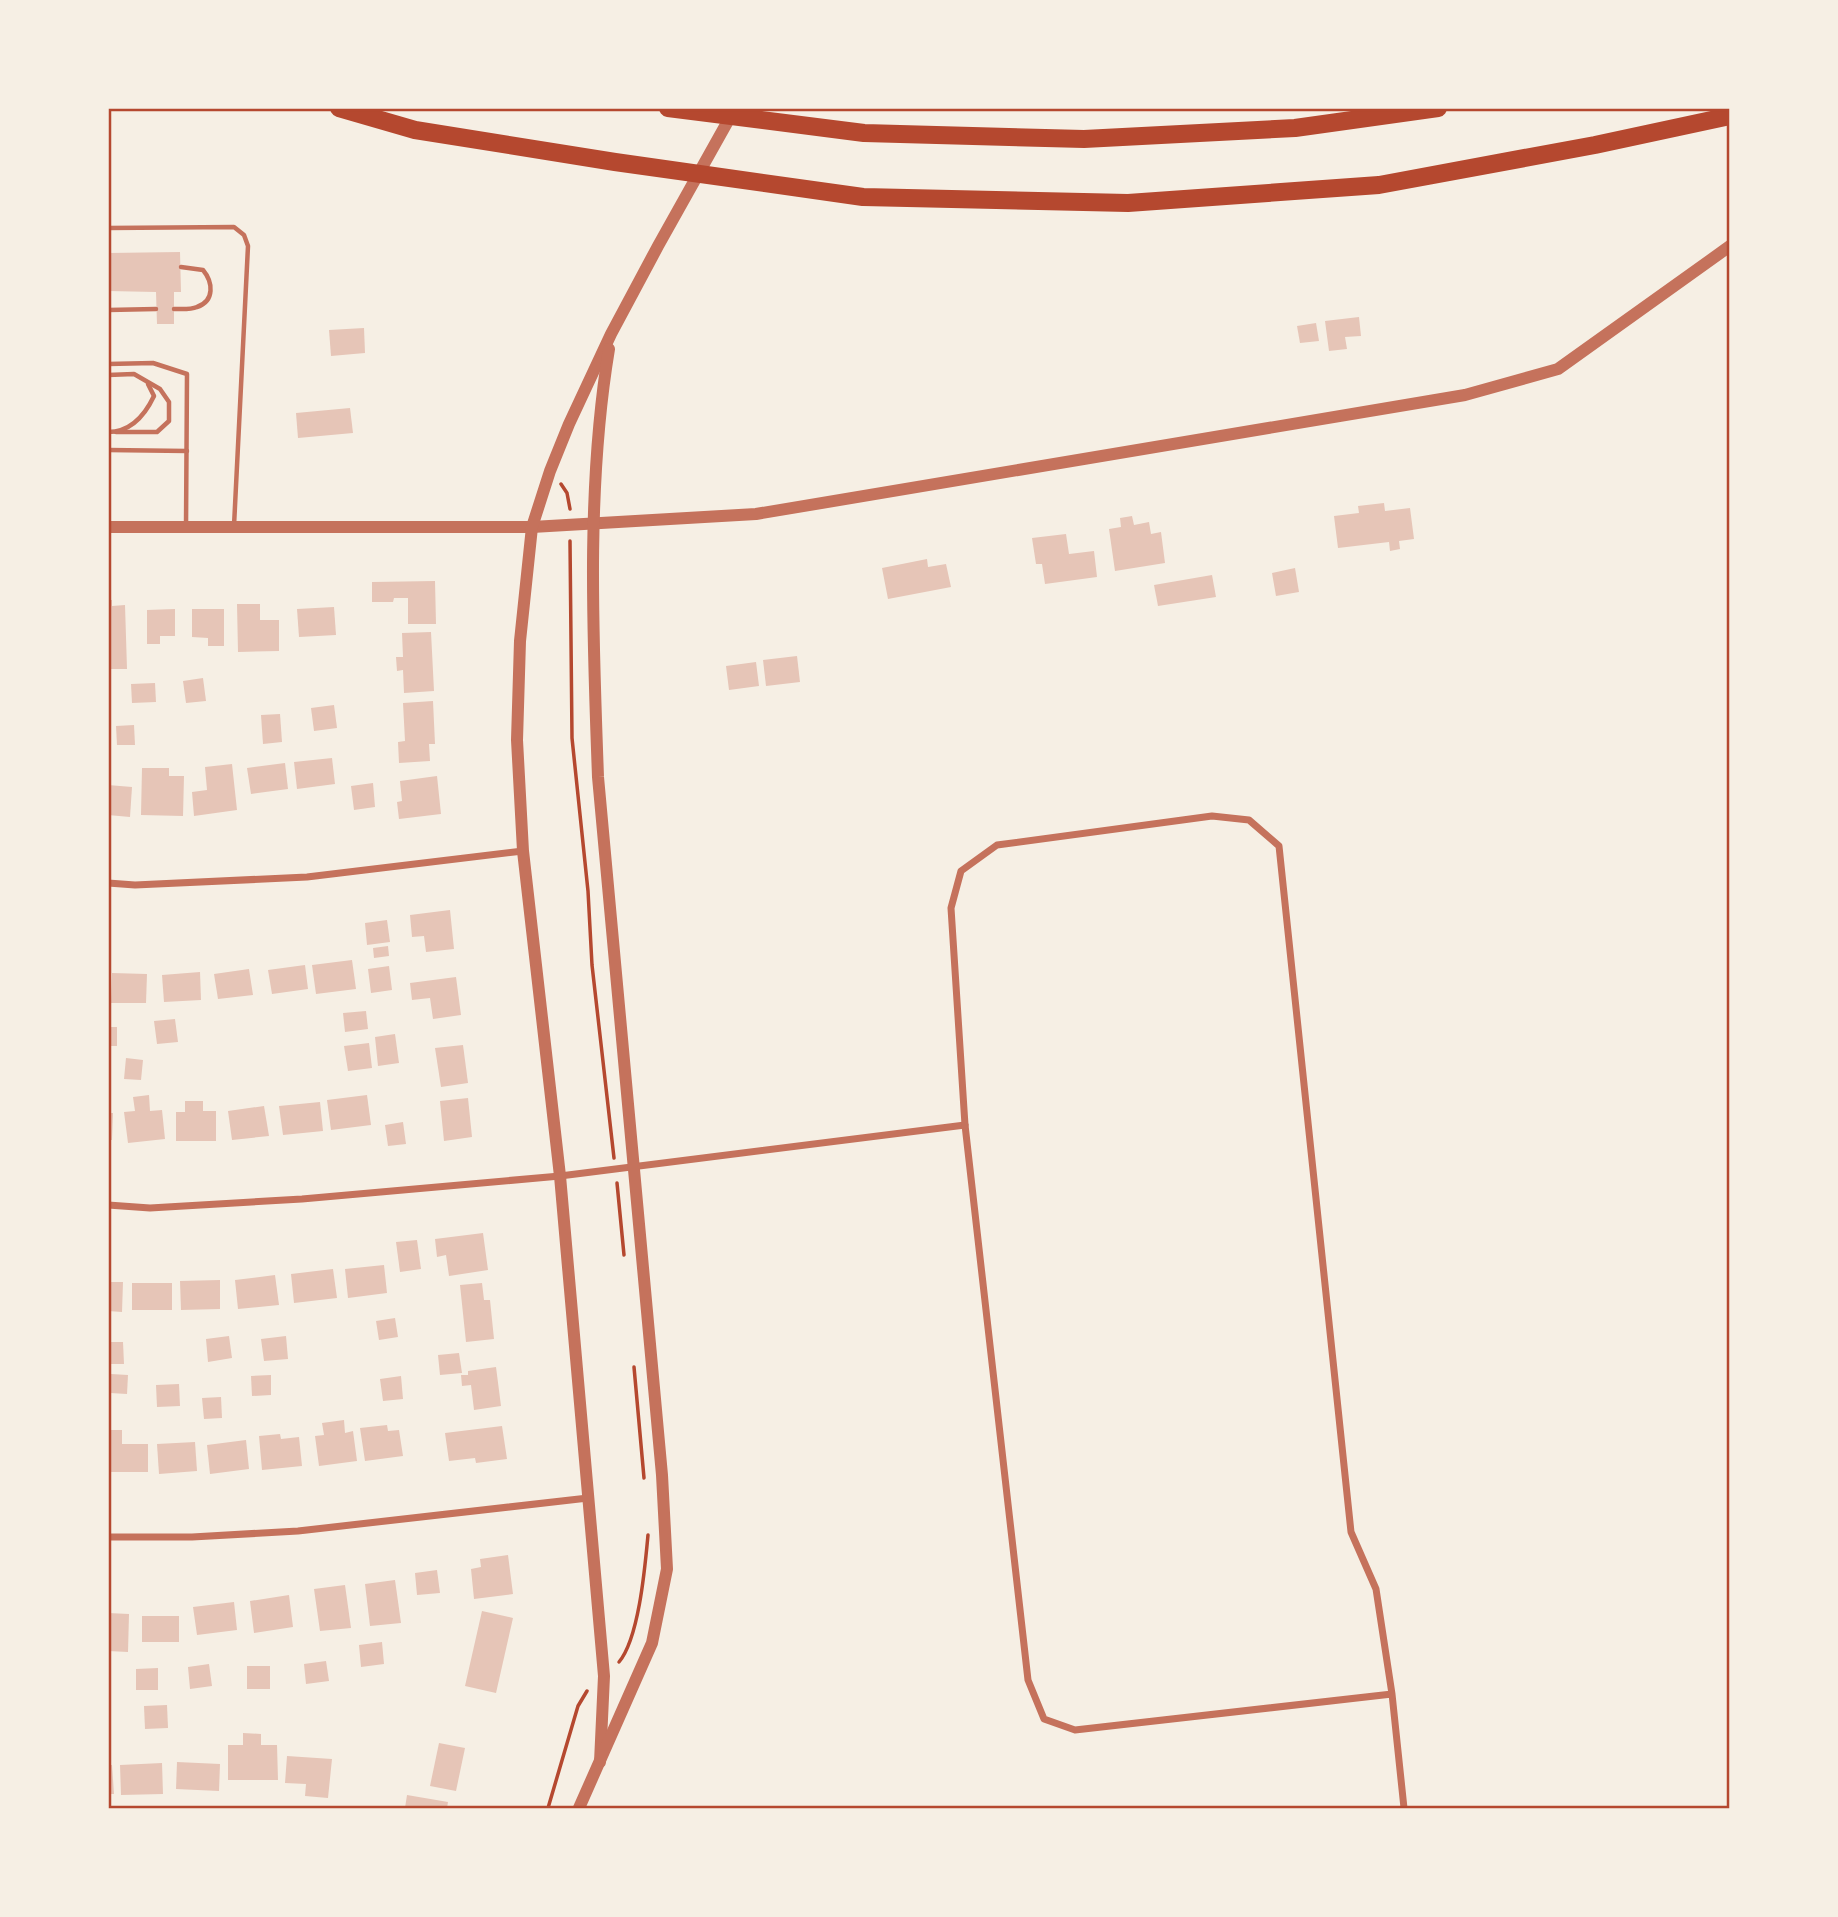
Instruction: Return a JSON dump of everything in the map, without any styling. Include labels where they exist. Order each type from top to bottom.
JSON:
[{"type":"highway","points":[[339,108],[415,130],[863,197],[1128,203],[1379,184],[1595,145],[1730,116]]},
{"type":"highway","points":[[668,108],[864,133],[1084,139],[1295,128],[1438,108]]},
{"type":"street","points":[[600,1762],[604,1676],[560,1176],[523,851],[517,740],[520,641],[532,527],[550,471],[611,334],[735,108]]},
{"type":"street","points":[[108,527],[532,527],[756,514],[1465,395],[1558,369],[1730,246]]},
{"type":"street","points":[[579,1808],[652,1643],[667,1569],[662,1475],[598,777],[594,672],[595,479],[602,391],[611,334]]},
{"type":"street","points":[[1392,1694],[1075,1730],[1044,1719],[1028,1681],[965,1125],[951,908],[961,871],[997,845],[1212,816],[1249,820],[1279,846],[1351,1532],[1376,1589],[1392,1694],[1404,1808]]},
{"type":"street","points":[[108,883],[135,885],[307,877],[523,851]]},
{"type":"street","points":[[108,1205],[150,1208],[302,1199],[560,1176],[965,1125]]},
{"type":"street","points":[[108,1537],[192,1537],[298,1531],[588,1498]]},
{"type":"lane","points":[[108,228],[234,227],[244,235],[248,246],[234,527]]},
{"type":"lane","points":[[174,309],[195,309],[205,303],[211,292],[211,284],[203,270],[181,267]]},
{"type":"lane","points":[[108,310],[156,309]]},
{"type":"lane","points":[[108,364],[153,363],[187,374],[186,527]]},
{"type":"lane","points":[[108,375],[134,374],[160,389],[169,402],[169,421],[157,432],[108,432]]},
{"type":"lane","points":[[117,432],[131,426],[146,413],[155,396],[148,383]]},
{"type":"lane","points":[[108,450],[187,451]]},
{"type":"path","points":[[557,481],[567,493],[570,513]]},
{"type":"path","points":[[570,540],[572,738],[588,891],[592,965],[614,1159]]},
{"type":"path","points":[[617,1182],[624,1258]]},
{"type":"path","points":[[633,1359],[645,1482]]},
{"type":"path","points":[[614,1667],[624,1657],[633,1628],[639,1603],[648,1528]]},
{"type":"path","points":[[548,1808],[578,1706],[592,1686]]},
{"type":"building","points":[[180,252],[181,292],[174,292],[174,324],[157,324],[156,292],[108,291],[108,253]]},
{"type":"building","points":[[1359,317],[1361,336],[1345,337],[1347,349],[1329,351],[1325,321]]},
{"type":"building","points":[[1316,323],[1319,341],[1300,343],[1297,326]]},
{"type":"building","points":[[364,328],[365,353],[331,356],[329,330]]},
{"type":"building","points":[[350,408],[353,433],[298,438],[296,413]]},
{"type":"building","points":[[1384,503],[1385,511],[1410,508],[1414,539],[1399,541],[1400,549],[1390,551],[1389,542],[1338,548],[1334,516],[1359,513],[1358,506]]},
{"type":"building","points":[[1132,516],[1134,525],[1149,522],[1151,534],[1161,532],[1165,563],[1115,571],[1109,529],[1121,527],[1120,518]]},
{"type":"building","points":[[1066,534],[1069,554],[1094,551],[1097,577],[1045,584],[1042,564],[1036,564],[1032,538]]},
{"type":"building","points":[[927,559],[928,567],[946,564],[951,587],[888,599],[882,568]]},
{"type":"building","points":[[1295,568],[1299,592],[1276,596],[1272,573]]},
{"type":"building","points":[[1212,575],[1216,597],[1158,606],[1154,585]]},
{"type":"building","points":[[435,581],[436,624],[408,624],[408,598],[394,598],[393,602],[372,602],[372,582]]},
{"type":"building","points":[[108,600],[112,600],[112,606],[125,605],[127,669],[108,669]]},
{"type":"building","points":[[237,604],[260,604],[260,620],[279,620],[279,651],[238,652]]},
{"type":"building","points":[[334,607],[336,635],[299,637],[297,609]]},
{"type":"building","points":[[175,609],[175,636],[160,636],[160,644],[147,644],[147,610]]},
{"type":"building","points":[[192,609],[224,609],[224,646],[208,646],[208,638],[192,637]]},
{"type":"building","points":[[431,632],[434,691],[404,693],[403,670],[397,671],[396,657],[403,657],[402,633]]},
{"type":"building","points":[[797,656],[800,682],[766,686],[763,660]]},
{"type":"building","points":[[756,662],[759,686],[729,690],[726,666]]},
{"type":"building","points":[[203,678],[206,701],[186,703],[183,681]]},
{"type":"building","points":[[155,683],[156,702],[132,703],[131,684]]},
{"type":"building","points":[[433,701],[435,744],[429,744],[430,761],[399,763],[398,742],[405,741],[403,703]]},
{"type":"building","points":[[334,705],[337,728],[314,731],[311,708]]},
{"type":"building","points":[[280,714],[282,742],[263,744],[261,715]]},
{"type":"building","points":[[134,725],[135,745],[117,745],[116,726]]},
{"type":"building","points":[[332,758],[335,784],[297,789],[294,762]]},
{"type":"building","points":[[285,763],[288,789],[251,794],[247,768]]},
{"type":"building","points":[[232,764],[237,810],[194,816],[192,792],[207,790],[205,767]]},
{"type":"building","points":[[142,768],[169,768],[169,776],[184,776],[183,816],[141,815]]},
{"type":"building","points":[[437,776],[441,814],[399,819],[397,802],[402,801],[400,781]]},
{"type":"building","points":[[373,783],[375,807],[354,810],[351,786]]},
{"type":"building","points":[[108,785],[132,787],[130,817],[108,815]]},
{"type":"building","points":[[450,910],[454,949],[426,952],[424,936],[412,937],[410,915]]},
{"type":"building","points":[[387,920],[390,942],[367,945],[365,923]]},
{"type":"building","points":[[388,946],[389,956],[374,958],[373,948]]},
{"type":"building","points":[[352,960],[356,989],[316,994],[312,965]]},
{"type":"building","points":[[305,965],[308,989],[272,994],[268,970]]},
{"type":"building","points":[[389,966],[392,990],[371,993],[368,969]]},
{"type":"building","points":[[249,969],[253,995],[218,999],[214,974]]},
{"type":"building","points":[[200,972],[201,1000],[164,1002],[162,975]]},
{"type":"building","points":[[112,973],[147,974],[146,1003],[111,1003]]},
{"type":"building","points":[[456,977],[461,1015],[433,1019],[430,998],[412,1000],[410,983]]},
{"type":"building","points":[[366,1011],[368,1029],[345,1032],[343,1013]]},
{"type":"building","points":[[175,1019],[178,1042],[157,1044],[154,1021]]},
{"type":"building","points":[[108,1027],[117,1027],[117,1046],[108,1046]]},
{"type":"building","points":[[395,1034],[399,1063],[378,1066],[375,1037]]},
{"type":"building","points":[[369,1043],[372,1068],[348,1071],[344,1046]]},
{"type":"building","points":[[463,1045],[468,1083],[441,1087],[435,1048]]},
{"type":"building","points":[[126,1058],[143,1060],[141,1080],[124,1079]]},
{"type":"building","points":[[149,1095],[150,1111],[162,1110],[165,1139],[128,1143],[124,1112],[135,1111],[133,1097]]},
{"type":"building","points":[[367,1095],[371,1125],[331,1130],[327,1100]]},
{"type":"building","points":[[468,1098],[472,1137],[444,1141],[440,1101]]},
{"type":"building","points":[[185,1101],[203,1101],[203,1111],[216,1111],[216,1141],[176,1141],[176,1112],[185,1112]]},
{"type":"building","points":[[320,1102],[323,1131],[283,1135],[279,1106]]},
{"type":"building","points":[[264,1106],[269,1136],[232,1140],[228,1111]]},
{"type":"building","points":[[108,1113],[113,1113],[112,1140],[108,1140]]},
{"type":"building","points":[[403,1122],[406,1144],[388,1146],[385,1125]]},
{"type":"building","points":[[483,1233],[488,1270],[449,1276],[446,1255],[437,1257],[435,1239]]},
{"type":"building","points":[[417,1240],[421,1269],[400,1272],[396,1242]]},
{"type":"building","points":[[384,1265],[387,1293],[348,1298],[345,1269]]},
{"type":"building","points":[[333,1269],[337,1298],[294,1303],[291,1274]]},
{"type":"building","points":[[275,1275],[279,1305],[238,1309],[235,1280]]},
{"type":"building","points":[[220,1280],[220,1309],[181,1310],[180,1281]]},
{"type":"building","points":[[108,1282],[123,1282],[122,1312],[108,1311]]},
{"type":"building","points":[[132,1283],[172,1283],[172,1310],[132,1310]]},
{"type":"building","points":[[482,1283],[484,1300],[490,1300],[494,1339],[466,1342],[460,1285]]},
{"type":"building","points":[[395,1318],[398,1337],[379,1340],[376,1321]]},
{"type":"building","points":[[229,1336],[232,1358],[208,1362],[206,1339]]},
{"type":"building","points":[[286,1336],[288,1359],[264,1361],[261,1339]]},
{"type":"building","points":[[108,1342],[123,1342],[124,1364],[108,1364]]},
{"type":"building","points":[[459,1353],[462,1373],[440,1375],[438,1355]]},
{"type":"building","points":[[496,1367],[501,1406],[474,1410],[471,1385],[462,1386],[461,1375],[468,1375],[468,1371]]},
{"type":"building","points":[[111,1374],[128,1375],[127,1394],[110,1393]]},
{"type":"building","points":[[271,1375],[271,1395],[252,1396],[251,1376]]},
{"type":"building","points":[[401,1376],[403,1399],[383,1401],[380,1379]]},
{"type":"building","points":[[179,1384],[180,1406],[157,1407],[156,1385]]},
{"type":"building","points":[[221,1397],[222,1418],[204,1419],[202,1398]]},
{"type":"building","points":[[344,1420],[345,1433],[353,1431],[357,1461],[319,1466],[315,1436],[324,1435],[322,1423]]},
{"type":"building","points":[[387,1425],[388,1431],[399,1430],[403,1456],[365,1461],[360,1428]]},
{"type":"building","points":[[502,1426],[507,1459],[476,1463],[475,1458],[449,1461],[445,1433]]},
{"type":"building","points":[[109,1430],[122,1430],[122,1444],[148,1444],[148,1472],[108,1472]]},
{"type":"building","points":[[280,1434],[281,1439],[299,1437],[302,1466],[262,1470],[259,1436]]},
{"type":"building","points":[[246,1440],[249,1469],[210,1474],[207,1445]]},
{"type":"building","points":[[195,1442],[197,1471],[159,1474],[157,1444]]},
{"type":"building","points":[[508,1555],[513,1594],[474,1599],[471,1569],[481,1567],[480,1559]]},
{"type":"building","points":[[437,1570],[440,1593],[417,1595],[415,1573]]},
{"type":"building","points":[[395,1580],[401,1623],[370,1626],[365,1584]]},
{"type":"building","points":[[345,1585],[351,1628],[320,1631],[314,1589]]},
{"type":"building","points":[[289,1595],[293,1627],[254,1633],[250,1601]]},
{"type":"building","points":[[234,1602],[237,1630],[197,1635],[193,1607]]},
{"type":"building","points":[[482,1611],[513,1618],[496,1693],[465,1686]]},
{"type":"building","points":[[108,1613],[129,1614],[128,1652],[108,1651]]},
{"type":"building","points":[[142,1616],[179,1616],[179,1642],[142,1642]]},
{"type":"building","points":[[382,1642],[384,1664],[361,1667],[359,1645]]},
{"type":"building","points":[[326,1661],[329,1681],[306,1684],[304,1664]]},
{"type":"building","points":[[209,1664],[212,1686],[190,1689],[188,1667]]},
{"type":"building","points":[[247,1666],[270,1666],[270,1689],[247,1689]]},
{"type":"building","points":[[158,1668],[158,1690],[136,1690],[136,1669]]},
{"type":"building","points":[[167,1705],[168,1728],[145,1729],[144,1706]]},
{"type":"building","points":[[243,1733],[261,1734],[261,1745],[277,1745],[278,1780],[228,1780],[228,1745],[243,1745]]},
{"type":"building","points":[[439,1743],[465,1748],[456,1791],[430,1786]]},
{"type":"building","points":[[287,1756],[332,1759],[328,1798],[305,1796],[306,1784],[285,1783]]},
{"type":"building","points":[[177,1762],[220,1764],[219,1791],[176,1789]]},
{"type":"building","points":[[162,1763],[163,1794],[121,1795],[120,1765]]},
{"type":"building","points":[[108,1765],[112,1765],[114,1794],[108,1794]]},
{"type":"building","points":[[407,1795],[448,1802],[447,1808],[405,1808]]}]
